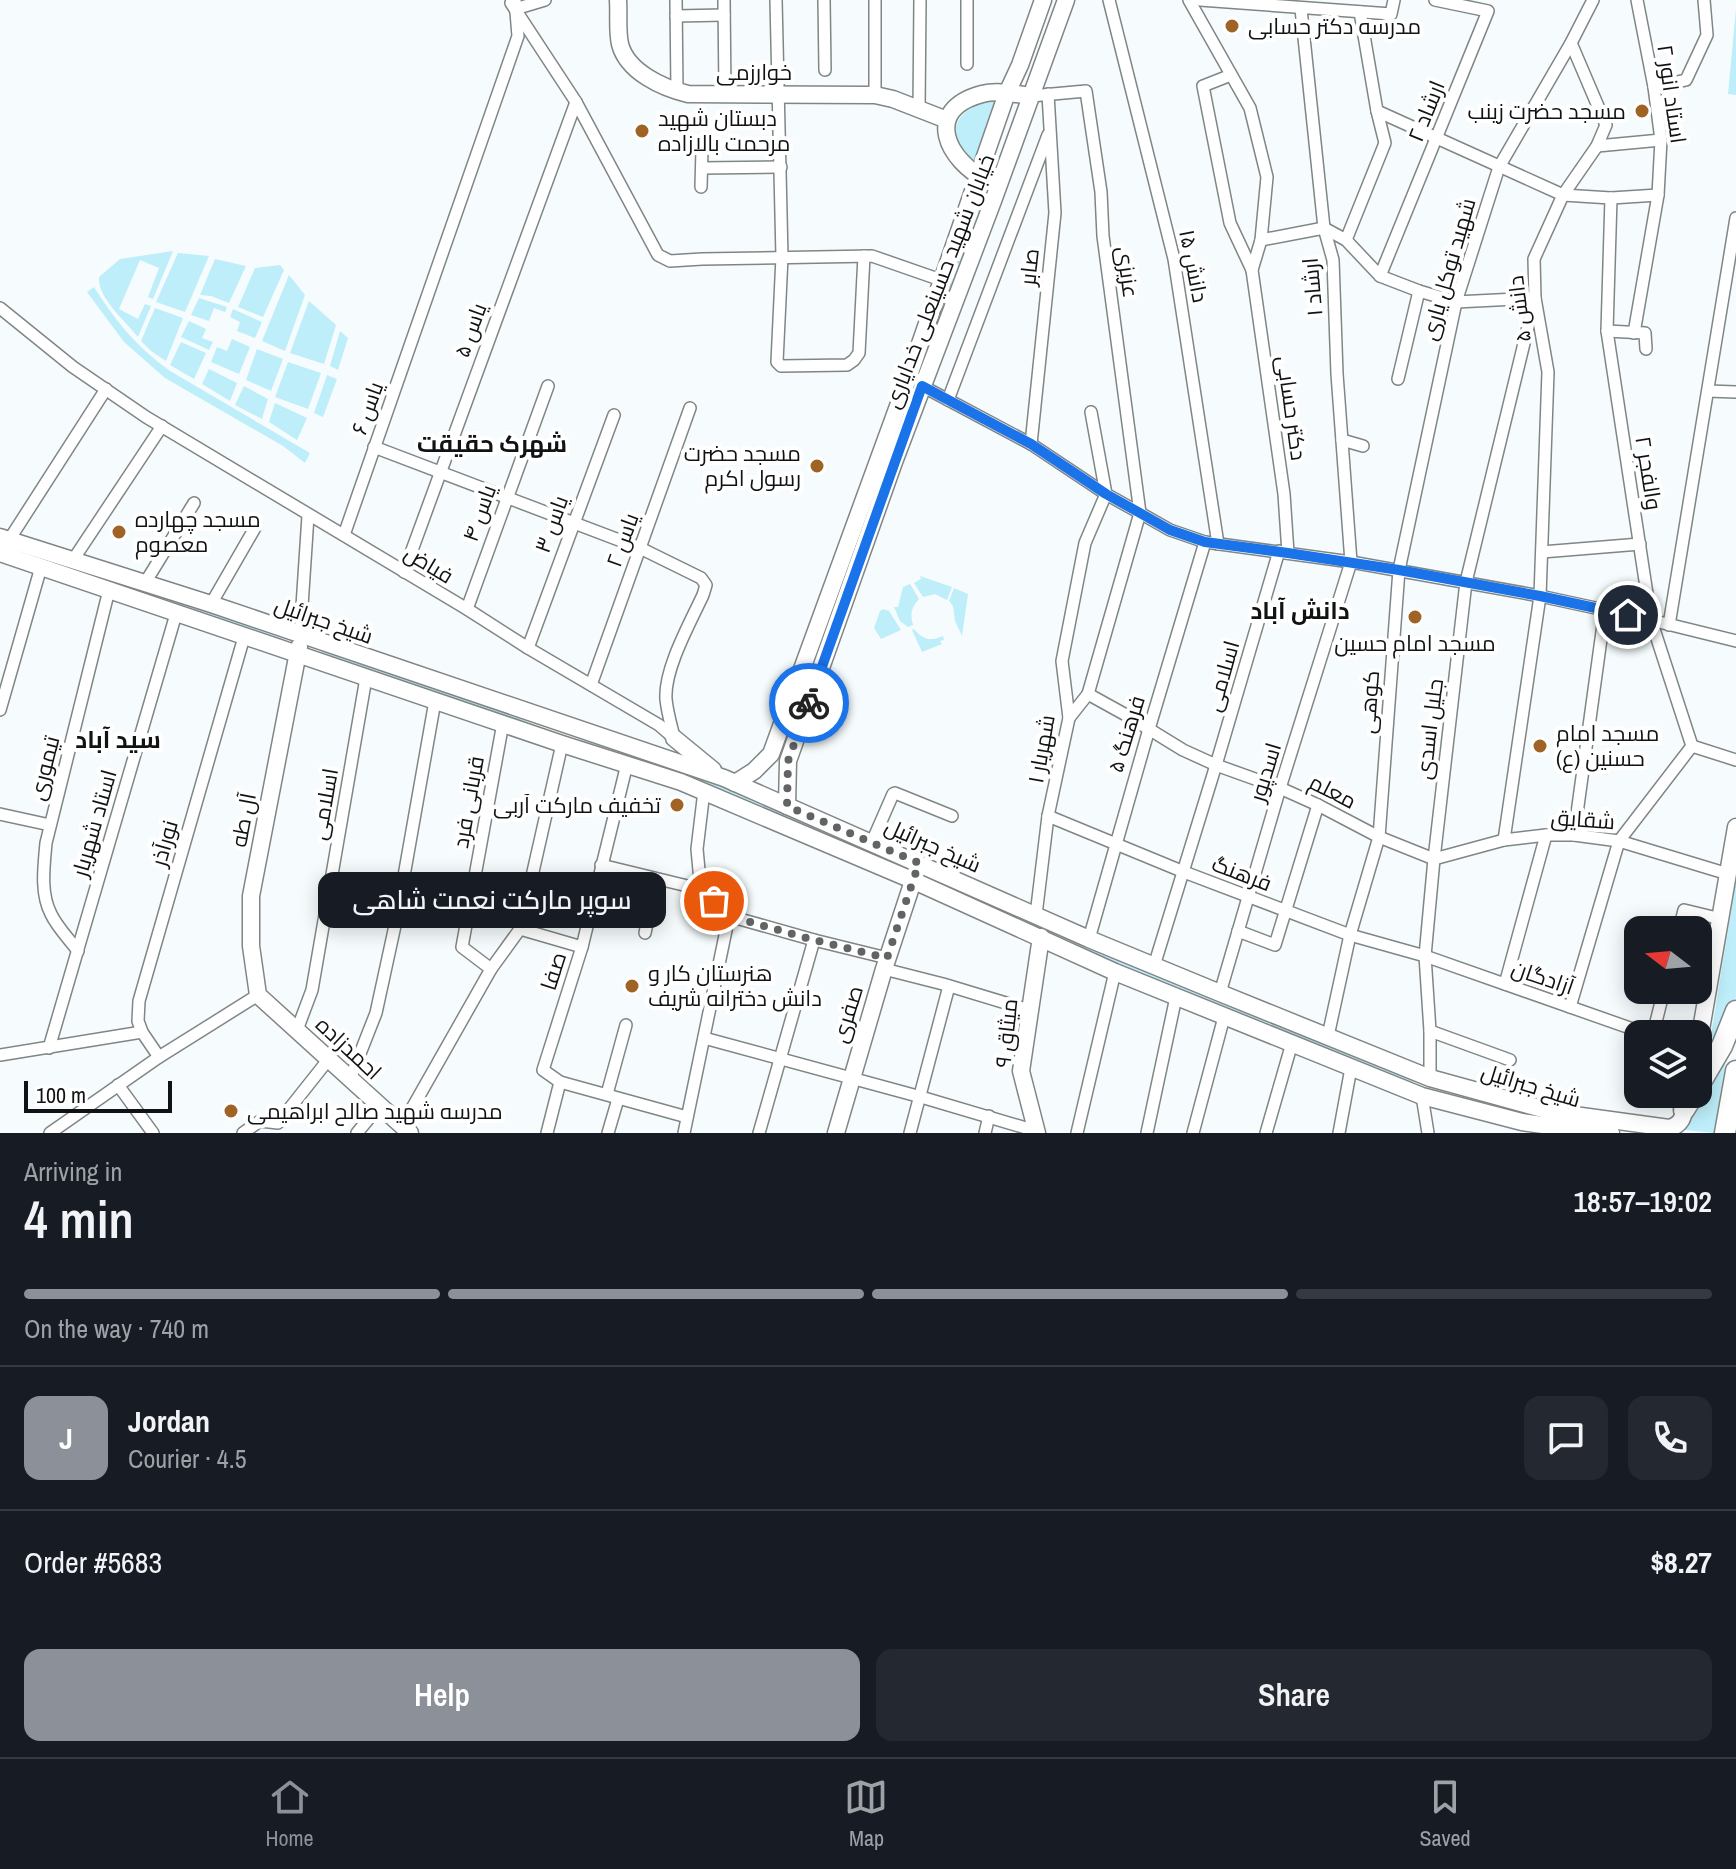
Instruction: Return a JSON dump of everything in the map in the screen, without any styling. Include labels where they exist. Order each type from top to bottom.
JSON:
[{"type":"highway","points":[[1712,1063],[1736,1011]]},
{"type":"highway","points":[[1725,1133],[1736,1071]]},
{"type":"street","points":[[545,0],[513,3],[576,102],[658,255],[670,261],[872,256],[941,280]]},
{"type":"street","name":"خوارزمی","points":[[618,0],[620,45],[646,76],[677,91],[688,94],[875,95],[947,120]]},
{"type":"street","points":[[676,0],[677,91]]},
{"type":"street","points":[[724,0],[725,93]]},
{"type":"street","points":[[776,0],[782,257],[777,362],[786,367],[847,365],[854,360],[859,353],[864,256]]},
{"type":"street","points":[[824,0],[825,70]]},
{"type":"street","points":[[875,0],[875,95]]},
{"type":"street","points":[[919,109],[920,0]]},
{"type":"street","points":[[967,0],[967,64]]},
{"type":"street","name":"خیابان شهید حسینعلی خدایاری","points":[[771,754],[1043,0]]},
{"type":"street","name":"خیابان شهید حسینعلی خدایاری","points":[[787,806],[788,761],[922,386],[999,186],[1039,95],[1066,0]]},
{"type":"street","name":"دانش ۱۵","points":[[1109,0],[1174,259],[1212,543]]},
{"type":"street","name":"دکتر حسابی","points":[[1189,0],[1250,108],[1267,177],[1261,240],[1252,270]]},
{"type":"street","points":[[1200,0],[1391,14],[1394,0]]},
{"type":"street","name":"ارشاد ۲","points":[[1380,276],[1488,11],[1435,0]]},
{"type":"street","name":"شهید توکل یاری","points":[[1399,570],[1456,302],[1499,167],[1593,0]]},
{"type":"street","name":"استاد انور ۲","points":[[1637,0],[1661,140],[1658,195]]},
{"type":"street","points":[[1654,87],[1686,80],[1707,35],[1704,0]]},
{"type":"street","name":"یاس ۶","points":[[344,535],[518,36],[513,3]]},
{"type":"street","name":"ارشاد ۱","points":[[1301,9],[1324,228],[1333,260],[1351,562]]},
{"type":"street","points":[[1346,240],[1385,143],[1360,12]]},
{"type":"street","points":[[676,16],[724,15]]},
{"type":"street","points":[[1571,43],[1606,125],[1597,146],[1661,140]]},
{"type":"street","name":"دکتر حسابی","points":[[1231,75],[1203,86],[1230,223],[1252,270],[1284,494],[1283,552]]},
{"type":"street","name":"عزیزی","points":[[1039,95],[1086,91],[1140,513]]},
{"type":"street","points":[[999,186],[979,176],[957,157],[948,136],[947,120],[952,110],[968,99],[992,92],[1039,95]]},
{"type":"street","name":"صابر","points":[[1031,444],[1055,213],[1050,130],[1039,95]]},
{"type":"street","name":"یاس ۵","points":[[404,572],[576,102]]},
{"type":"street","points":[[1377,111],[1563,195],[1611,198],[1658,195],[1634,333]]},
{"type":"street","points":[[948,400],[1050,130]]},
{"type":"street","name":"دانش ۵","points":[[1504,840],[1540,596],[1548,372],[1535,298],[1534,259],[1563,195],[1597,146]]},
{"type":"street","points":[[701,187],[702,149]]},
{"type":"street","points":[[702,168],[781,167]]},
{"type":"street","name":"والفجر ۲","points":[[1611,198],[1607,331],[1651,620],[1692,746]]},
{"type":"street","points":[[1669,625],[1736,218]]},
{"type":"street","points":[[1261,240],[1324,228],[1346,240],[1380,276],[1419,291],[1456,302],[1535,298]]},
{"type":"street","points":[[1398,379],[1419,291]]},
{"type":"street","name":"جلیل اسدی","points":[[1430,1078],[1425,956],[1466,582],[1535,298]]},
{"type":"street","name":"فیاض","points":[[0,308],[51,349],[162,426],[659,725],[674,738]]},
{"type":"street","points":[[1607,331],[1645,333],[1646,349]]},
{"type":"street","name":"یاس ۴","points":[[467,609],[548,386]]},
{"type":"street","points":[[922,386],[1031,444],[1106,494],[1170,530],[1212,543],[1351,562],[1540,596],[1736,641]]},
{"type":"street","points":[[3,543],[106,389]]},
{"type":"street","points":[[1708,391],[1736,392]]},
{"type":"street","name":"یاس ۲","points":[[591,685],[690,408]]},
{"type":"street","points":[[1091,412],[1106,494]]},
{"type":"street","name":"یاس ۳","points":[[528,648],[614,415]]},
{"type":"street","points":[[73,560],[162,426]]},
{"type":"street","points":[[1342,440],[1363,446]]},
{"type":"street","points":[[374,447],[640,548],[701,578],[706,585],[667,682],[666,699],[674,745],[665,758]]},
{"type":"street","name":"شهریار ۱","points":[[1036,915],[1048,816],[1069,718],[1062,661],[1085,543],[1106,494]]},
{"type":"street","points":[[140,601],[145,583],[194,503]]},
{"type":"street","points":[[1069,718],[1088,694],[1140,513]]},
{"type":"street","points":[[300,636],[308,516]]},
{"type":"street","points":[[211,604],[256,526]]},
{"type":"street","name":"شیخ جبرائیل","points":[[3,543],[73,560],[211,604],[729,781],[1089,939],[1430,1078],[1603,1131]]},
{"type":"street","name":"شیخ جبرائیل","points":[[3,543],[41,567],[681,782],[912,880],[1115,972],[1422,1096],[1521,1128],[1559,1120]]},
{"type":"street","name":"فرهنگ ۵","points":[[1089,939],[1149,729],[1212,543]]},
{"type":"street","points":[[1542,552],[1640,544]]},
{"type":"street","name":"اسلامی","points":[[1154,966],[1283,552]]},
{"type":"street","name":"اسدپور","points":[[1220,993],[1351,562]]},
{"type":"street","points":[[0,710],[41,567]]},
{"type":"street","name":"کوهی","points":[[1328,1036],[1350,935],[1379,837],[1399,570]]},
{"type":"street","name":"تیموری","points":[[78,951],[51,914],[43,876],[50,825],[109,590]]},
{"type":"street","points":[[1574,835],[1605,610]]},
{"type":"street","name":"استاد شهریار","points":[[49,1048],[176,614]]},
{"type":"street","name":"آل طه","points":[[258,995],[251,946],[251,896],[300,636]]},
{"type":"street","name":"نورآذر","points":[[142,1032],[138,1021],[139,1001],[244,637]]},
{"type":"street","name":"اسلامی","points":[[297,1030],[312,990],[366,678]]},
{"type":"street","name":"معلم","points":[[1088,694],[1183,750],[1280,788],[1379,837],[1434,859]]},
{"type":"street","points":[[350,1079],[376,1013],[396,921],[435,701]]},
{"type":"street","name":"قربانی فرد","points":[[491,969],[462,947],[503,723]]},
{"type":"street","points":[[406,1130],[491,969],[520,929],[562,744],[569,727]]},
{"type":"street","points":[[674,738],[729,781],[754,771],[771,754],[780,761],[788,761]]},
{"type":"street","points":[[1570,1007],[1619,841],[1692,746],[1736,760]]},
{"type":"street","name":"صفا","points":[[560,1082],[543,1070],[582,947],[627,764]]},
{"type":"street","points":[[704,791],[697,849],[700,881],[729,916],[814,940],[1029,1010]]},
{"type":"street","points":[[872,842],[895,793],[952,816]]},
{"type":"street","points":[[1238,931],[1275,945],[1318,805]]},
{"type":"street","points":[[0,814],[50,825]]},
{"type":"street","name":"فرهنگ","points":[[1048,816],[1350,935],[1425,956]]},
{"type":"street","points":[[1703,1020],[1736,827]]},
{"type":"street","points":[[1505,984],[1546,835]]},
{"type":"street","name":"شقایق","points":[[1434,859],[1504,840],[1574,835],[1619,841],[1728,874]]},
{"type":"street","name":"صفری","points":[[836,1133],[885,963],[919,863]]},
{"type":"street","points":[[601,865],[708,891]]},
{"type":"street","points":[[645,933],[656,879]]},
{"type":"street","points":[[1682,916],[1684,910],[1709,916]]},
{"type":"street","points":[[684,1133],[729,916]]},
{"type":"street","points":[[1712,917],[1721,919]]},
{"type":"street","points":[[520,929],[582,947]]},
{"type":"street","name":"میثاق ۹","points":[[1036,1132],[1021,1071],[1041,937]]},
{"type":"street","points":[[759,1133],[814,940]]},
{"type":"street","name":"آزادگان","points":[[1425,956],[1624,1025]]},
{"type":"street","points":[[1077,1133],[1115,972]]},
{"type":"street","points":[[910,1133],[949,986]]},
{"type":"street","points":[[50,1133],[64,1129],[118,1085],[258,995]]},
{"type":"street","name":"احمدزاده","points":[[258,995],[406,1130]]},
{"type":"street","points":[[1147,1133],[1176,997]]},
{"type":"street","points":[[1193,1133],[1224,1017]]},
{"type":"street","points":[[608,1133],[626,1025]]},
{"type":"street","points":[[1430,1031],[1510,1060]]},
{"type":"street","points":[[0,1055],[142,1032],[159,1057]]},
{"type":"street","points":[[704,1038],[989,1116],[1036,1132]]},
{"type":"street","points":[[1266,1133],[1292,1043]]},
{"type":"street","points":[[243,1133],[260,1121],[278,1123],[328,1060]]},
{"type":"street","points":[[1339,1133],[1351,1068]]},
{"type":"street","points":[[547,1133],[560,1082],[687,1117]]},
{"type":"street","points":[[118,1085],[153,1133]]},
{"type":"street","points":[[1422,1096],[1428,1133]]},
{"type":"street","points":[[357,1133],[379,1106]]},
{"type":"street","points":[[1559,1120],[1669,1128],[1677,1126],[1686,1108]]},
{"type":"street","points":[[985,1133],[989,1116]]},
{"type":"street","points":[[1559,1120],[1575,1133]]},
{"type":"shaded area","points":[[1736,9],[1736,95],[1728,94]]},
{"type":"shaded area","points":[[995,100],[973,163],[961,150],[956,138],[958,121],[969,109]]},
{"type":"shaded area","points":[[984,193],[987,194],[782,756],[779,752]]},
{"type":"shaded area","points":[[173,251],[153,299],[148,297],[159,268],[140,260],[119,309],[138,319],[145,304],[151,306],[138,337],[107,301],[99,277],[120,259]]},
{"type":"shaded area","points":[[178,253],[209,256],[185,312],[156,302]]},
{"type":"shaded area","points":[[215,259],[246,266],[229,303],[200,295]]},
{"type":"shaded area","points":[[280,265],[284,270],[263,317],[238,307],[255,268]]},
{"type":"shaded area","points":[[289,275],[305,295],[285,351],[262,341]]},
{"type":"shaded area","points":[[94,287],[128,333],[158,362],[310,453],[305,463],[283,446],[165,378],[124,342],[87,292]]},
{"type":"shaded area","points":[[199,298],[227,307],[225,312],[214,308],[209,321],[191,315]]},
{"type":"shaded area","points":[[309,301],[336,325],[324,364],[290,353]]},
{"type":"shaded area","points":[[155,308],[183,318],[166,361],[141,341]]},
{"type":"shaded area","points":[[233,309],[262,322],[255,338],[237,331],[240,322],[230,317]]},
{"type":"shaded area","points":[[189,321],[206,329],[202,338],[213,342],[209,350],[181,337]]},
{"type":"shaded area","points":[[340,331],[348,338],[338,370],[330,366]]},
{"type":"shaded area","points":[[232,339],[250,347],[239,374],[211,362],[217,347],[227,351]]},
{"type":"shaded area","points":[[181,342],[206,353],[194,379],[170,365]]},
{"type":"shaded area","points":[[257,349],[283,359],[271,391],[246,380]]},
{"type":"shaded area","points":[[288,362],[321,373],[308,409],[275,397]]},
{"type":"shaded area","points":[[209,369],[237,383],[230,401],[202,384]]},
{"type":"shaded area","points":[[327,375],[337,379],[323,417],[314,413]]},
{"type":"shaded area","points":[[244,386],[268,399],[262,419],[235,405]]},
{"type":"shaded area","points":[[275,403],[307,418],[297,440],[269,422]]},
{"type":"shaded area","points":[[920,576],[952,587],[947,600],[935,594],[923,597],[914,583],[921,579]]},
{"type":"shaded area","points":[[910,584],[919,599],[912,611],[913,625],[908,627],[900,621],[894,607],[898,607],[903,587]]},
{"type":"shaded area","points":[[954,588],[968,594],[962,636],[949,601]]},
{"type":"shaded area","points":[[158,597],[177,599],[286,640],[258,634]]},
{"type":"shaded area","points":[[883,609],[889,611],[901,630],[881,639],[874,628]]},
{"type":"shaded area","points":[[914,629],[927,638],[943,636],[944,640],[940,641],[942,644],[922,652]]},
{"type":"shaded area","points":[[324,651],[549,726],[500,716],[320,653]]},
{"type":"shaded area","points":[[573,740],[614,748],[691,772],[900,865],[848,847],[729,792]]},
{"type":"shaded area","points":[[930,875],[1138,968],[1414,1081],[1409,1083],[1136,973],[928,881]]},
{"type":"shaded area","points":[[1736,881],[1736,997],[1712,1051],[1712,1029]]},
{"type":"shaded area","points":[[1730,1033],[1714,1133],[1685,1130],[1695,1108],[1712,1108],[1712,1072]]},
{"type":"way so far","points":[[714,901],[729,916],[887,958],[919,863],[787,806],[788,761],[809,703]]},
{"type":"place","name":"مدرسه دکتر حسابی","points":[[1232,26]]},
{"type":"place","name":"مسجد حضرت زینب","points":[[1642,111]]},
{"type":"place","name":"دبستان شهید مرحمت بالازاده","points":[[642,131]]},
{"type":"place","name":"مسجد حضرت رسول اکرم","points":[[817,466]]},
{"type":"place","name":"مسجد چهارده معصوم","points":[[119,532]]},
{"type":"place","name":"مسجد امام حسین","points":[[1415,617]]},
{"type":"place","name":"مسجد امام حسنین (ع)","points":[[1540,746]]},
{"type":"place","name":"تخفیف مارکت آربی","points":[[677,805]]},
{"type":"place","name":"سوپر مارکت نعمت شاهی","points":[[714,901]]},
{"type":"place","name":"هنرستان کار و دانش دخترانه شریف","points":[[632,986]]},
{"type":"place","name":"مدرسه شهید صالح ابراهیمی","points":[[231,1111]]},
{"type":"district","name":"شهرک حقیقت","points":[[492,444]]},
{"type":"district","name":"دانش آباد","points":[[1300,611]]},
{"type":"district","name":"سید آباد","points":[[118,740]]},
{"type":"route","points":[[809,703],[922,386],[1031,444],[1106,494],[1170,530],[1205,542],[1399,570],[1628,615]]}]
